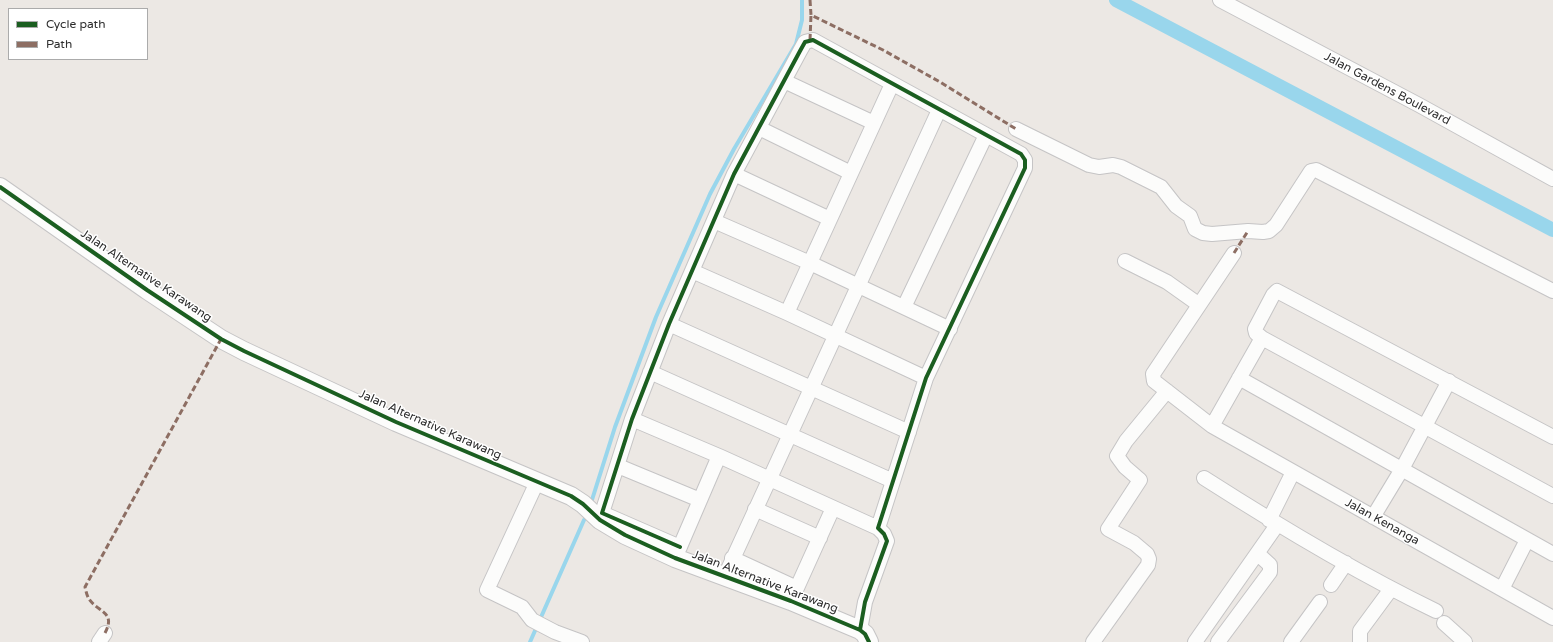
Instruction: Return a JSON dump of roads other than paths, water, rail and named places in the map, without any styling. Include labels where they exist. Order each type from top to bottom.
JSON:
[{"type":"street","name":"Jalan Gardens Boulevard","points":[[1220,0],[1419,105],[1553,179]]},
{"type":"street","points":[[719,456],[677,552],[602,513],[632,419],[650,372],[669,324],[734,174],[800,51],[806,42],[810,40],[1021,154],[1025,160],[1025,168],[926,378],[878,528]]},
{"type":"street","points":[[784,81],[874,123]]},
{"type":"street","points":[[787,313],[892,84]]},
{"type":"street","points":[[724,576],[939,110]]},
{"type":"street","points":[[759,128],[851,173]]},
{"type":"street","points":[[1016,129],[1089,165],[1099,167],[1112,165],[1121,167],[1161,187],[1176,206],[1190,216],[1195,229],[1203,233],[1225,234],[1269,231],[1276,225],[1311,171],[1316,170],[1553,290]]},
{"type":"street","points":[[904,307],[986,135]]},
{"type":"street","points":[[734,174],[830,218]]},
{"type":"street","name":"Jalan Alternative Karawang","points":[[0,187],[221,339],[396,422],[576,499],[600,520],[625,535],[677,552],[724,576],[794,594],[864,636]]},
{"type":"street","points":[[714,221],[810,263],[950,328]]},
{"type":"street","name":"Jalan Kenanga","points":[[1234,253],[1198,304],[1153,374],[1154,381],[1212,426],[1502,589],[1552,613]]},
{"type":"street","points":[[1125,261],[1167,282],[1198,304]]},
{"type":"street","points":[[692,271],[787,313],[926,378]]},
{"type":"street","points":[[1553,437],[1277,291],[1273,295],[1255,329],[1256,333],[1262,338],[1426,425],[1553,496]]},
{"type":"street","points":[[669,324],[909,432]]},
{"type":"street","points":[[1212,426],[1262,338]]},
{"type":"street","points":[[650,372],[790,433],[893,482]]},
{"type":"street","points":[[1239,378],[1527,540],[1553,553]]},
{"type":"street","points":[[1373,516],[1402,469],[1449,381]]},
{"type":"street","points":[[1093,642],[1148,565],[1149,559],[1142,548],[1108,529],[1140,480],[1125,467],[1117,456],[1126,441],[1167,392]]},
{"type":"street","points":[[632,419],[769,478],[878,528],[887,540],[865,602],[864,636]]},
{"type":"street","points":[[618,466],[700,500]]},
{"type":"street","points":[[1194,642],[1258,554],[1273,522],[1293,472]]},
{"type":"street","points":[[1204,478],[1273,522],[1391,590],[1436,611]]},
{"type":"street","points":[[538,482],[487,590],[522,607],[553,637],[582,642]]},
{"type":"street","points":[[732,558],[794,594],[833,508]]},
{"type":"street","points":[[755,509],[820,538]]},
{"type":"street","points":[[1502,589],[1527,540]]},
{"type":"street","points":[[1218,642],[1270,572],[1270,565],[1258,554]]},
{"type":"street","points":[[1330,585],[1346,564]]},
{"type":"street","points":[[1360,642],[1360,631],[1391,590]]},
{"type":"street","points":[[1291,642],[1320,602]]},
{"type":"street","points":[[1444,623],[1465,642]]},
{"type":"waterway","points":[[591,503],[615,427],[656,317],[710,194],[734,149],[796,44],[802,20],[802,0]]},
{"type":"waterway","points":[[1116,0],[1553,230]]},
{"type":"waterway","points":[[530,642],[584,520]]}]
